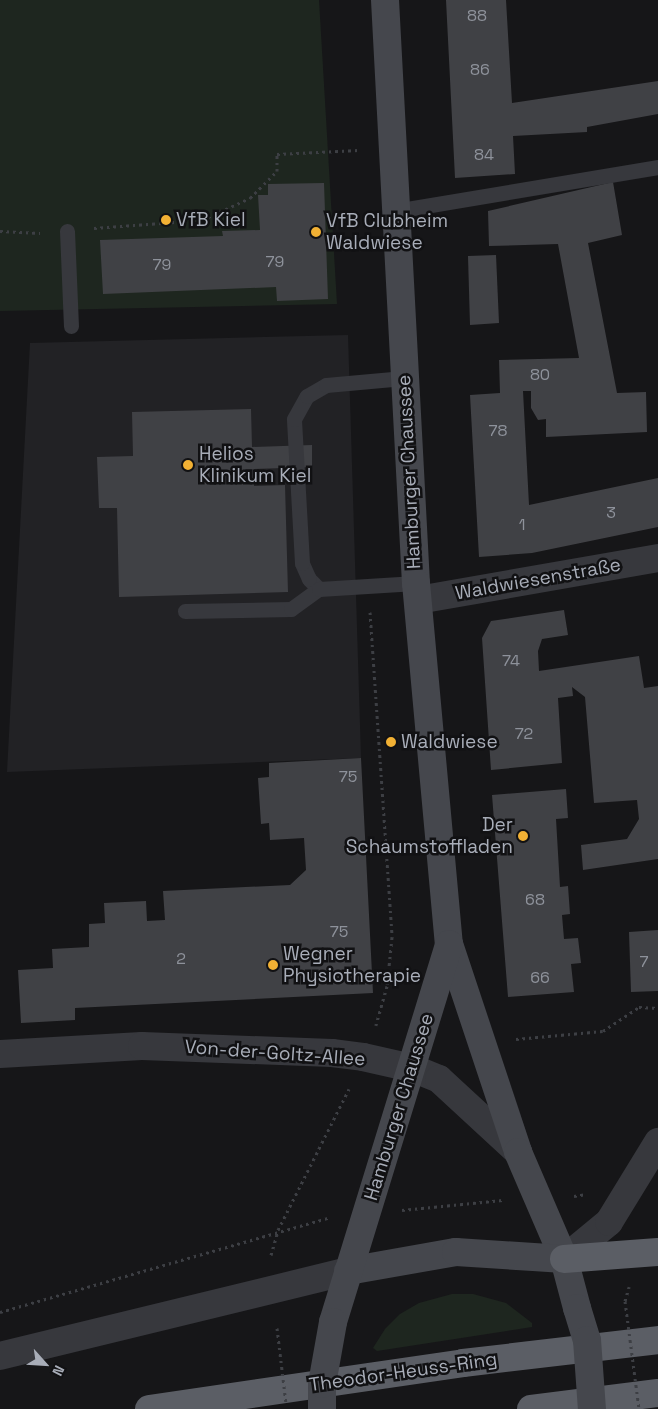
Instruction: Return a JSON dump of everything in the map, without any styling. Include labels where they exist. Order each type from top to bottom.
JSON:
[{"type":"highway","points":[[564,1259],[658,1252]]},
{"type":"highway","name":"Theodor-Heuss-Ring","points":[[149,1409],[463,1363],[658,1340]]},
{"type":"highway","points":[[531,1409],[658,1393]]},
{"type":"main road","name":"Hamburger Chaussee","points":[[385,0],[417,592],[448,944],[518,1152],[564,1259],[587,1340],[592,1409]]},
{"type":"main road","name":"Hamburger Chaussee","points":[[322,1409],[322,1384],[333,1322],[412,1068],[448,944]]},
{"type":"main road","points":[[348,1271],[456,1252],[564,1259]]},
{"type":"street","name":"Waldwiesenstraße","points":[[417,592],[658,558]]},
{"type":"street","name":"Von-der-Goltz-Allee","points":[[0,1054],[142,1046],[332,1053],[412,1068],[439,1079],[518,1152]]},
{"type":"street","points":[[564,1259],[609,1222],[658,1142]]},
{"type":"street","points":[[0,1356],[348,1271]]},
{"type":"lane","points":[[395,211],[658,167]]},
{"type":"lane","points":[[67,230],[71,326]]},
{"type":"lane","points":[[319,589],[309,579],[302,563],[294,419],[307,396],[326,385],[404,378]]},
{"type":"lane","points":[[185,611],[291,609],[319,589],[368,586],[417,592]]},
{"type":"path","points":[[0,231],[67,230],[202,220],[250,198],[277,171],[277,154],[392,148]]},
{"type":"path","points":[[368,586],[392,937],[387,986],[374,1030]]},
{"type":"path","points":[[508,1039],[603,1031],[639,1007],[658,1008]]},
{"type":"path","points":[[268,1264],[278,1230],[344,1098]]},
{"type":"path","points":[[403,1209],[492,1201]]},
{"type":"path","points":[[0,1312],[278,1230],[330,1217]]},
{"type":"path","points":[[625,1301],[639,1409]]},
{"type":"path","points":[[277,1328],[287,1409]]},
{"type":"shaded area","name":"VfB Kiel","points":[[0,0],[319,0],[337,304],[0,311]]},
{"type":"shaded area","name":"Helios Klinikum Kiel","points":[[348,335],[361,758],[7,772],[30,343]]},
{"type":"shaded area","points":[[452,1294],[473,1294],[506,1303],[532,1323],[532,1327],[377,1351],[373,1348],[385,1329],[400,1314],[419,1303]]},
{"type":"building","points":[[446,0],[506,0],[512,103],[658,81],[658,114],[587,127],[587,132],[513,136],[515,174],[455,178]]},
{"type":"building","points":[[613,182],[622,235],[588,243],[617,393],[646,392],[647,432],[546,437],[546,419],[538,420],[531,408],[531,391],[523,391],[529,505],[658,478],[658,527],[532,553],[479,557],[470,395],[500,393],[499,360],[579,358],[558,244],[489,246],[488,211]]},
{"type":"building","points":[[324,183],[328,299],[277,301],[276,287],[103,294],[100,240],[223,236],[222,231],[260,230],[258,195],[268,195],[268,184]]},
{"type":"building","points":[[496,255],[499,323],[470,325],[468,256]]},
{"type":"building","points":[[251,409],[252,447],[312,445],[312,467],[254,469],[254,486],[285,485],[288,592],[119,597],[117,508],[99,508],[97,457],[133,456],[132,412]]},
{"type":"building","points":[[564,610],[568,635],[542,639],[538,651],[539,671],[639,656],[644,688],[658,686],[658,859],[583,870],[581,845],[627,839],[639,819],[637,800],[594,803],[585,697],[572,687],[573,696],[558,698],[562,763],[491,770],[482,638],[491,621]]},
{"type":"building","points":[[361,758],[373,993],[75,1008],[75,1020],[21,1023],[18,970],[53,968],[52,949],[89,947],[89,924],[105,923],[104,903],[146,901],[147,921],[165,920],[163,891],[290,885],[306,870],[304,838],[270,840],[269,823],[261,824],[258,778],[269,777],[269,763]]},
{"type":"building","points":[[566,789],[568,818],[556,819],[560,887],[568,886],[570,914],[562,915],[564,939],[578,938],[581,963],[571,964],[574,992],[508,997],[492,795]]},
{"type":"building","points":[[658,930],[658,991],[631,992],[629,932]]},
{"type":"place","name":"VfB Kiel","points":[[166,220]]},
{"type":"place","name":"VfB Clubheim Waldwiese","points":[[316,232]]},
{"type":"place","name":"Helios Klinikum Kiel","points":[[188,465]]},
{"type":"place","name":"Waldwiese","points":[[391,742]]},
{"type":"place","name":"Der Schaumstoffladen","points":[[523,836]]},
{"type":"place","name":"Wegner Physiotherapie","points":[[273,965]]}]
